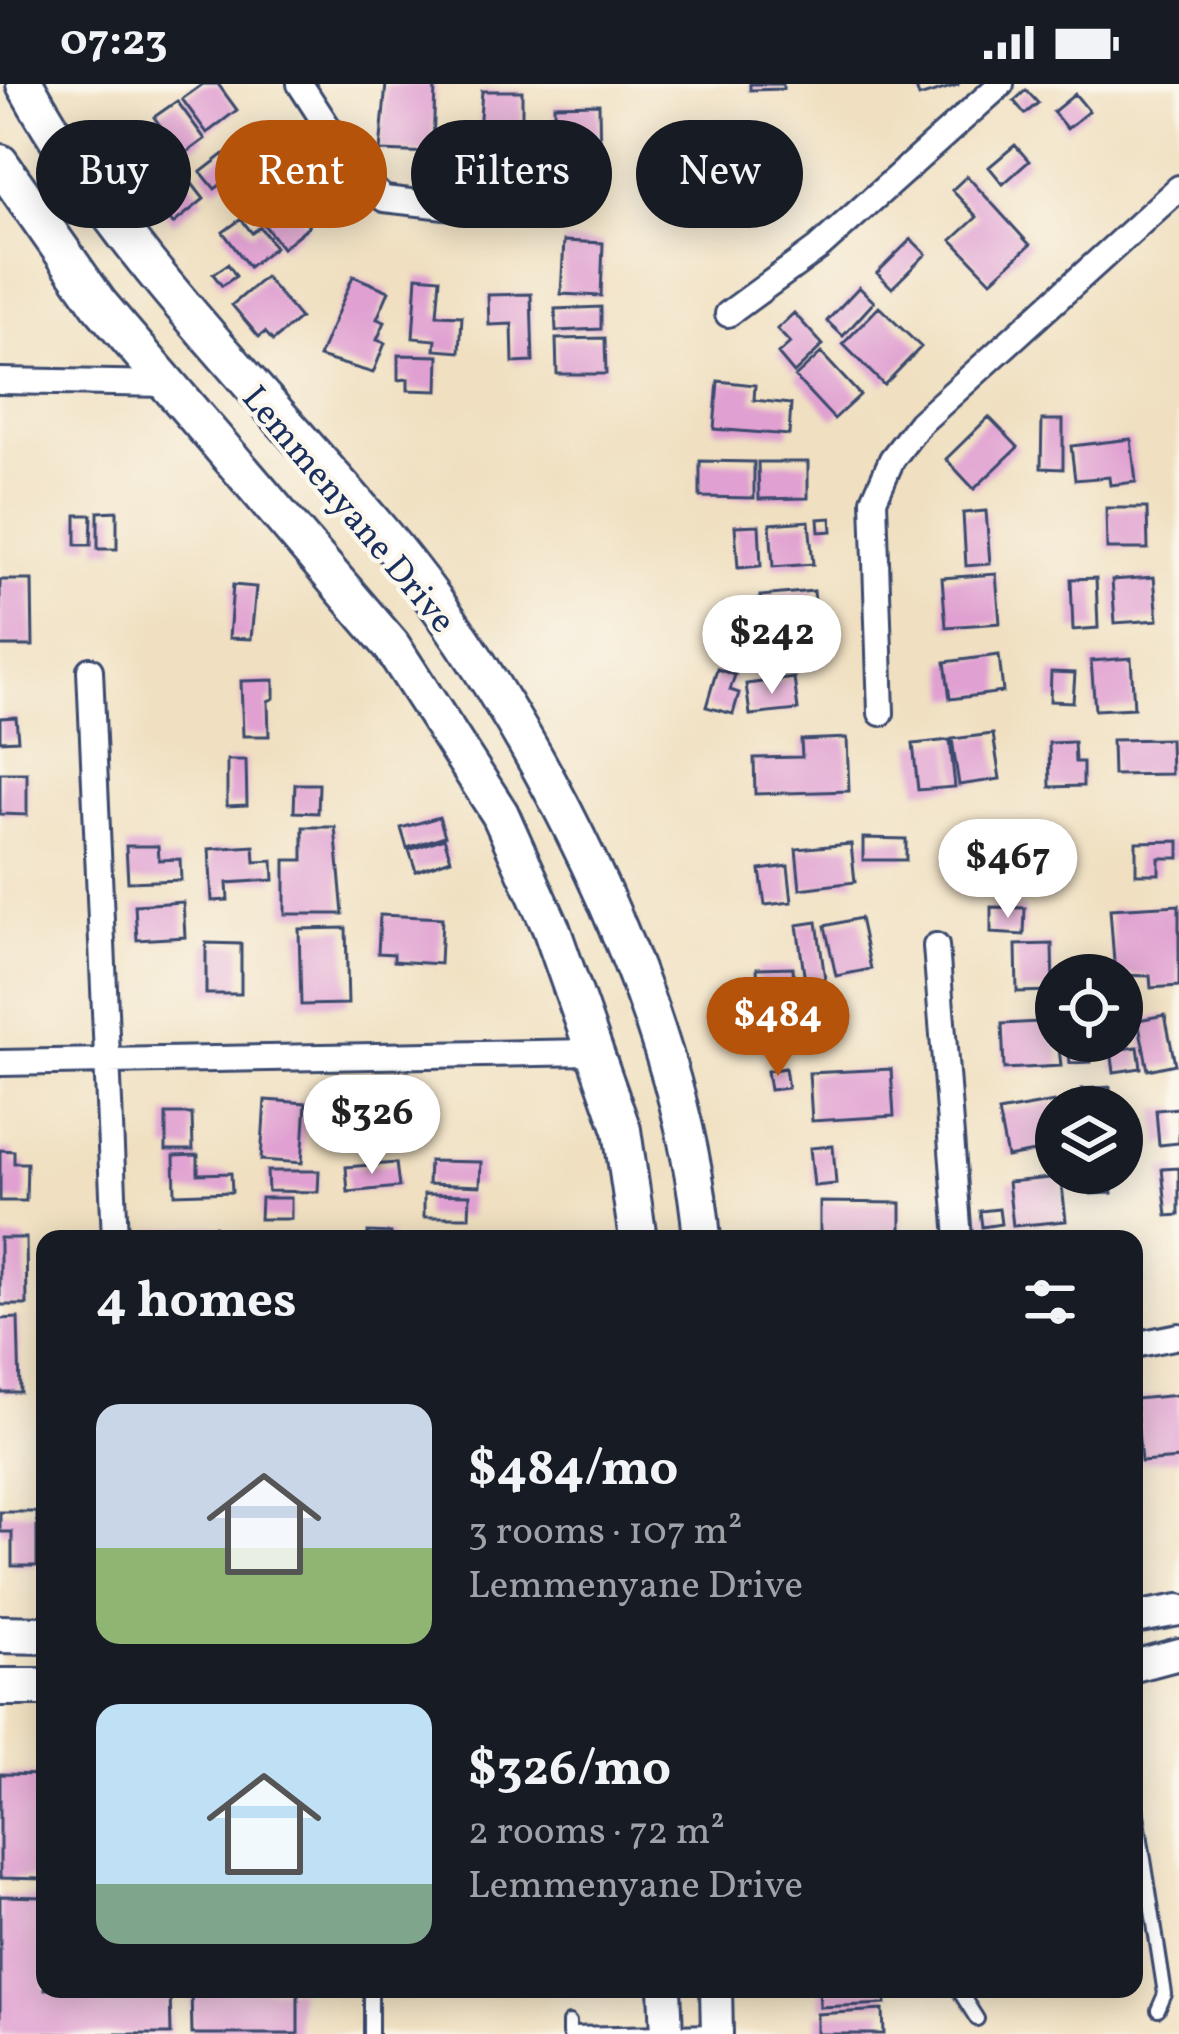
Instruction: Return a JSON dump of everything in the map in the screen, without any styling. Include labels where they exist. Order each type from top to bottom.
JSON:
[{"type":"main road","name":"Lemmenyane Drive","points":[[25,84],[63,152],[123,236],[216,350],[380,531],[447,618],[501,701],[570,831],[635,977],[683,1125],[700,1230]]},
{"type":"main road","name":"Lemmenyane Drive","points":[[0,163],[53,246],[391,645],[500,814],[551,928],[622,1130],[637,1230]]},
{"type":"main road","points":[[0,1634],[36,1635]]},
{"type":"main road","points":[[0,1688],[36,1687]]},
{"type":"street","points":[[300,84],[362,180],[384,199],[411,202]]},
{"type":"street","points":[[728,314],[817,249],[1001,84]]},
{"type":"street","points":[[881,713],[874,500],[892,459],[920,422],[1179,188]]},
{"type":"street","points":[[0,381],[170,384]]},
{"type":"street","points":[[90,670],[115,1230]]},
{"type":"street","points":[[936,946],[958,1230]]},
{"type":"street","points":[[0,1063],[593,1052]]},
{"type":"street","points":[[1143,1343],[1179,1336]]},
{"type":"street","points":[[1143,1616],[1179,1610]]},
{"type":"street","points":[[1143,1664],[1179,1654]]},
{"type":"street","points":[[665,1998],[667,2032]]},
{"type":"street","points":[[716,1998],[717,2032]]},
{"type":"lane","points":[[1143,1887],[1158,2010]]},
{"type":"lane","points":[[371,1998],[371,2034]]},
{"type":"lane","points":[[964,1998],[977,2019]]},
{"type":"lane","points":[[569,2024],[569,2034],[717,2032]]},
{"type":"building","points":[[203,84],[218,84],[237,110],[224,120],[215,120],[207,133],[182,99]]},
{"type":"building","points":[[386,84],[435,84],[434,120],[411,120],[411,152],[387,151],[387,120],[383,120]]},
{"type":"building","points":[[750,84],[783,84],[783,89],[750,90]]},
{"type":"building","points":[[915,84],[958,84],[958,85],[919,97]]},
{"type":"building","points":[[1026,90],[1038,103],[1025,114],[1014,101]]},
{"type":"building","points":[[482,91],[522,91],[522,120],[480,120]]},
{"type":"building","points":[[1075,94],[1089,111],[1067,129],[1053,112]]},
{"type":"building","points":[[177,101],[191,120],[156,120],[154,117]]},
{"type":"building","points":[[599,104],[599,120],[554,120],[554,105]]},
{"type":"building","points":[[191,120],[205,139],[191,149]]},
{"type":"building","points":[[1015,145],[1029,161],[1003,184],[989,167]]},
{"type":"building","points":[[215,161],[215,189],[201,172]]},
{"type":"building","points":[[967,176],[1030,245],[991,281],[952,240],[977,217],[952,190]]},
{"type":"building","points":[[191,182],[204,199],[191,209]]},
{"type":"building","points":[[248,228],[252,233],[261,228],[275,247],[249,267],[223,232]]},
{"type":"building","points":[[267,228],[307,228],[282,248]]},
{"type":"building","points":[[911,239],[926,254],[892,288],[877,273]]},
{"type":"building","points":[[564,241],[603,243],[601,296],[561,294]]},
{"type":"building","points":[[228,264],[236,276],[222,286],[213,274]]},
{"type":"building","points":[[353,276],[389,291],[377,319],[385,322],[377,340],[385,343],[373,373],[319,357]]},
{"type":"building","points":[[417,276],[440,278],[437,315],[462,316],[460,352],[435,350],[436,340],[413,338]]},
{"type":"building","points":[[265,277],[300,318],[273,341],[265,332],[259,337],[232,305]]},
{"type":"building","points":[[859,287],[874,302],[843,336],[827,321]]},
{"type":"building","points":[[531,294],[533,362],[513,363],[512,324],[489,325],[488,295]]},
{"type":"building","points":[[601,307],[601,329],[556,331],[555,309]]},
{"type":"building","points":[[879,307],[921,347],[884,385],[843,344]]},
{"type":"building","points":[[794,313],[823,345],[794,373],[778,354],[790,343],[777,329]]},
{"type":"building","points":[[605,338],[606,374],[557,374],[556,339]]},
{"type":"building","points":[[821,353],[860,395],[834,419],[795,377]]},
{"type":"building","points":[[398,355],[439,356],[438,391],[408,390],[408,379],[398,380]]},
{"type":"building","points":[[718,381],[755,385],[754,400],[791,404],[789,435],[714,429]]},
{"type":"building","points":[[989,417],[1018,447],[974,489],[946,459]]},
{"type":"building","points":[[1042,420],[1063,420],[1063,469],[1041,468]]},
{"type":"building","points":[[1131,439],[1136,482],[1110,485],[1109,477],[1075,480],[1071,446]]},
{"type":"building","points":[[700,461],[754,462],[754,498],[700,497]]},
{"type":"building","points":[[758,462],[808,462],[808,498],[759,499]]},
{"type":"building","points":[[1106,508],[1147,508],[1148,549],[1107,549]]},
{"type":"building","points":[[117,511],[117,549],[98,549],[98,512]]},
{"type":"building","points":[[986,511],[990,564],[966,566],[963,513]]},
{"type":"building","points":[[76,515],[92,515],[91,545],[76,545]]},
{"type":"building","points":[[831,518],[832,531],[819,532],[818,519]]},
{"type":"building","points":[[809,521],[813,564],[773,567],[770,524]]},
{"type":"building","points":[[759,525],[761,566],[738,568],[735,526]]},
{"type":"building","points":[[996,574],[1000,623],[946,627],[942,578]]},
{"type":"building","points":[[1154,577],[1158,620],[1115,623],[1112,580]]},
{"type":"building","points":[[1096,578],[1098,628],[1073,630],[1071,579]]},
{"type":"building","points":[[0,580],[32,580],[33,646],[0,646]]},
{"type":"building","points":[[233,585],[256,587],[251,639],[229,638]]},
{"type":"building","points":[[814,591],[818,637],[764,641],[760,596]]},
{"type":"building","points":[[710,619],[749,619],[749,640],[710,639]]},
{"type":"building","points":[[999,655],[1003,692],[950,699],[945,662]]},
{"type":"building","points":[[1131,658],[1134,708],[1095,710],[1091,661]]},
{"type":"building","points":[[717,669],[735,675],[730,690],[739,693],[733,714],[706,707]]},
{"type":"building","points":[[1051,672],[1075,673],[1073,702],[1050,701]]},
{"type":"building","points":[[794,678],[798,710],[750,715],[746,684]]},
{"type":"building","points":[[274,680],[274,698],[268,701],[269,736],[243,736],[241,681]]},
{"type":"building","points":[[16,717],[18,740],[0,741],[0,718]]},
{"type":"building","points":[[993,734],[1000,779],[959,785],[952,739]]},
{"type":"building","points":[[847,738],[849,791],[755,794],[754,758],[802,757],[801,740]]},
{"type":"building","points":[[1170,739],[1171,774],[1113,775],[1112,740]]},
{"type":"building","points":[[950,740],[955,787],[918,790],[913,744]]},
{"type":"building","points":[[1074,742],[1075,762],[1083,762],[1083,786],[1050,787],[1049,743]]},
{"type":"building","points":[[227,760],[246,760],[247,805],[227,806]]},
{"type":"building","points":[[0,773],[27,773],[27,815],[0,814]]},
{"type":"building","points":[[295,784],[319,784],[318,813],[294,812]]},
{"type":"building","points":[[439,817],[445,836],[407,848],[401,828]]},
{"type":"building","points":[[303,827],[335,827],[343,914],[285,914],[285,860],[303,860]]},
{"type":"building","points":[[444,838],[451,859],[416,871],[409,850]]},
{"type":"building","points":[[863,838],[906,839],[906,860],[863,860]]},
{"type":"building","points":[[973,841],[1023,841],[1024,884],[974,884]]},
{"type":"building","points":[[1179,841],[1179,858],[1159,858],[1159,874],[1136,874],[1136,842]]},
{"type":"building","points":[[851,844],[855,882],[800,889],[796,849]]},
{"type":"building","points":[[126,846],[158,846],[159,860],[180,859],[181,880],[128,882]]},
{"type":"building","points":[[254,846],[255,862],[273,861],[274,880],[227,883],[228,900],[212,901],[209,849]]},
{"type":"building","points":[[788,866],[792,902],[765,905],[760,870]]},
{"type":"building","points":[[183,902],[185,937],[137,940],[135,905]]},
{"type":"building","points":[[1179,905],[1179,986],[1151,988],[1150,976],[1143,976],[1143,954],[1113,954],[1110,909]]},
{"type":"building","points":[[991,907],[1025,908],[1024,935],[991,933]]},
{"type":"building","points":[[380,915],[442,918],[440,964],[394,961],[394,954],[378,953]]},
{"type":"building","points":[[860,918],[871,969],[836,976],[825,926]]},
{"type":"building","points":[[817,922],[825,979],[805,981],[797,925]]},
{"type":"building","points":[[346,928],[348,1004],[301,1005],[299,929]]},
{"type":"building","points":[[206,943],[241,944],[241,994],[206,994]]},
{"type":"building","points":[[1052,944],[1052,954],[1035,954],[1035,992],[1017,992],[1016,945]]},
{"type":"building","points":[[793,967],[794,984],[758,985],[757,968]]},
{"type":"building","points":[[1165,1015],[1175,1064],[1148,1070],[1143,1019]]},
{"type":"building","points":[[1035,1022],[1035,1062],[1061,1062],[1061,1066],[1004,1069],[1002,1024]]},
{"type":"building","points":[[1113,1062],[1140,1062],[1141,1068],[1114,1072]]},
{"type":"building","points":[[785,1068],[788,1088],[770,1090],[767,1071]]},
{"type":"building","points":[[891,1069],[894,1116],[812,1121],[809,1073]]},
{"type":"building","points":[[265,1100],[306,1103],[302,1163],[261,1160]]},
{"type":"building","points":[[1035,1105],[1035,1152],[1007,1157],[998,1112]]},
{"type":"building","points":[[1179,1108],[1179,1143],[1159,1145],[1156,1110]]},
{"type":"building","points":[[166,1114],[192,1114],[193,1150],[166,1150]]},
{"type":"building","points":[[833,1146],[836,1184],[814,1186],[810,1148]]},
{"type":"building","points":[[0,1150],[14,1151],[14,1163],[27,1163],[26,1201],[0,1201]]},
{"type":"building","points":[[198,1155],[198,1174],[231,1173],[232,1192],[175,1194],[174,1156]]},
{"type":"building","points":[[429,1161],[481,1162],[480,1186],[428,1184]]},
{"type":"building","points":[[396,1163],[399,1187],[348,1192],[346,1167]]},
{"type":"building","points":[[1179,1168],[1179,1215],[1167,1216],[1162,1169]]},
{"type":"building","points":[[267,1171],[319,1171],[318,1192],[268,1191]]},
{"type":"building","points":[[1035,1179],[1035,1194],[1063,1194],[1066,1221],[1013,1226],[1008,1182]]},
{"type":"building","points":[[424,1194],[470,1195],[469,1217],[424,1217]]},
{"type":"building","points":[[261,1198],[291,1198],[291,1219],[260,1219]]},
{"type":"building","points":[[820,1202],[901,1203],[901,1230],[820,1230]]},
{"type":"building","points":[[999,1209],[1001,1224],[982,1227],[980,1211]]},
{"type":"building","points":[[215,1226],[215,1230],[151,1230]]},
{"type":"building","points":[[0,1238],[26,1238],[27,1305],[0,1305]]},
{"type":"building","points":[[18,1318],[20,1392],[0,1392],[0,1319]]},
{"type":"building","points":[[1179,1395],[1179,1459],[1143,1462],[1143,1398]]},
{"type":"building","points":[[0,1512],[36,1512],[36,1566],[12,1566],[12,1532],[0,1532]]},
{"type":"building","points":[[0,1774],[36,1775],[36,1879],[0,1878]]},
{"type":"building","points":[[0,1896],[36,1897],[36,1998],[170,1998],[171,2034],[0,2034]]},
{"type":"building","points":[[191,1998],[298,1998],[298,2034],[192,2034]]},
{"type":"building","points":[[820,1998],[886,1998],[886,2004],[820,2007]]},
{"type":"building","points":[[883,2010],[884,2034],[817,2034],[817,2014]]}]
